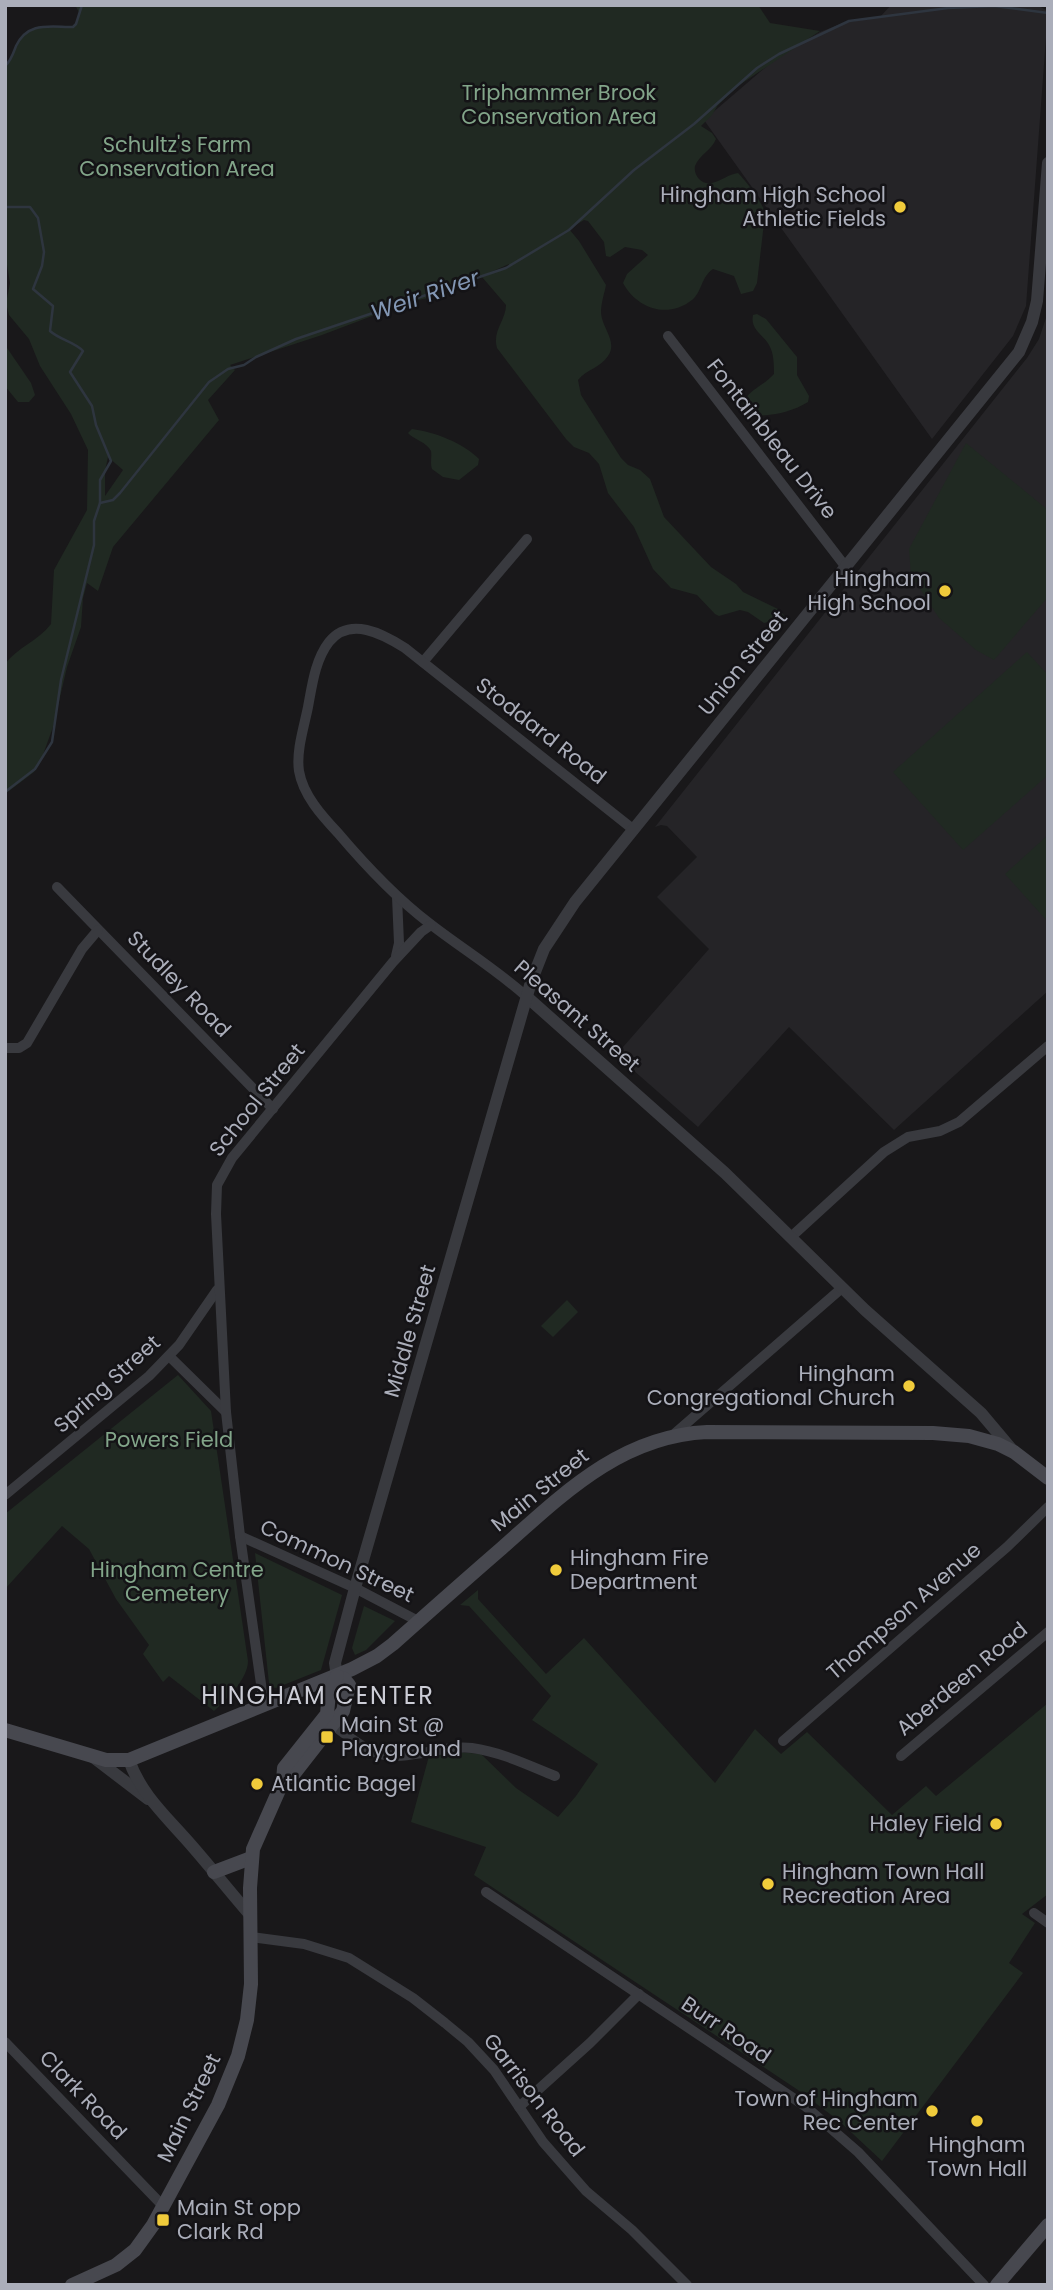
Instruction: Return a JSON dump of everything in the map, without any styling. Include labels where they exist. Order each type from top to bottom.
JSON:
[{"type":"main road","name":"Main Street","points":[[72,2285],[116,2265],[135,2250],[153,2225],[218,2105],[240,2048],[250,1998],[251,1858],[258,1834],[283,1781],[284,1769],[300,1757],[328,1722],[329,1693],[337,1676],[377,1656],[593,1471],[634,1448],[672,1436],[719,1432],[952,1434],[985,1440],[1014,1452],[1046,1473]]},
{"type":"main road","points":[[5,1730],[106,1760],[129,1760],[337,1676]]},
{"type":"main road","points":[[214,1872],[251,1858]]},
{"type":"main road","points":[[997,2285],[1048,2225]]},
{"type":"street","name":"Union Street","points":[[527,997],[537,964],[555,930],[575,902],[993,385],[1024,342],[1038,296],[1048,163]]},
{"type":"street","name":"Fontainbleau Drive","points":[[667,336],[845,566]]},
{"type":"street","points":[[423,662],[527,539]]},
{"type":"street","name":"Pleasant Street","points":[[423,662],[390,638],[369,630],[349,628],[338,634],[326,647],[316,669],[299,754],[301,779],[316,806],[397,897],[527,997],[725,1173],[842,1288],[981,1413],[1014,1452]]},
{"type":"street","name":"Stoddard Road","points":[[423,662],[634,830]]},
{"type":"street","name":"Studley Road","points":[[57,887],[273,1109]]},
{"type":"street","points":[[393,962],[399,943],[397,897]]},
{"type":"street","name":"School Street","points":[[264,1705],[226,1412],[215,1214],[217,1185],[232,1158],[393,962],[431,925]]},
{"type":"street","points":[[5,1048],[19,1048],[27,1043],[82,949],[98,930]]},
{"type":"street","name":"Middle Street","points":[[337,1676],[335,1664],[355,1588],[527,997]]},
{"type":"street","points":[[791,1237],[884,1152],[908,1137],[940,1131],[959,1122],[1048,1046]]},
{"type":"street","name":"Spring Street","points":[[5,1495],[123,1399],[169,1356],[207,1307],[219,1286]]},
{"type":"street","points":[[672,1436],[842,1288]]},
{"type":"street","points":[[169,1356],[226,1412]]},
{"type":"street","name":"Thompson Avenue","points":[[783,1741],[1007,1548],[1048,1507]]},
{"type":"street","name":"Common Street","points":[[240,1536],[355,1588],[418,1621]]},
{"type":"street","name":"Aberdeen Road","points":[[901,1756],[1048,1632]]},
{"type":"street","points":[[328,1722],[359,1743],[383,1754],[472,1748],[509,1758],[555,1776]]},
{"type":"street","points":[[92,1756],[129,1787],[151,1801]]},
{"type":"street","points":[[129,1760],[135,1777],[151,1801],[251,1916]]},
{"type":"street","name":"Burr Road","points":[[486,1892],[828,2124],[984,2285]]},
{"type":"street","points":[[1034,1913],[1048,1923]]},
{"type":"street","name":"Garrison Road","points":[[251,1937],[304,1944],[338,1953],[413,1998],[468,2042],[502,2080],[543,2142],[586,2191],[632,2230],[687,2285]]},
{"type":"street","points":[[519,2107],[639,1994]]},
{"type":"street","name":"Clark Road","points":[[5,2042],[163,2206]]},
{"type":"shaded area","name":"Hingham High School Athletic Fields","points":[[891,5],[1037,5],[1048,11],[1026,306],[1013,336],[932,439],[704,120],[775,59],[820,32],[843,23],[880,17]]},
{"type":"shaded area","name":"Hingham High School","points":[[1048,312],[1048,991],[894,1130],[789,1027],[698,1127],[616,1055],[709,949],[657,897],[697,857],[667,826],[655,827],[1027,358],[1039,339]]},
{"type":"green space","points":[[75,5],[758,5],[770,23],[820,31],[738,86],[701,126],[716,139],[695,166],[697,177],[709,184],[738,173],[755,194],[768,219],[764,223],[757,283],[753,291],[741,294],[734,276],[713,269],[706,276],[698,293],[683,306],[663,310],[645,305],[629,292],[623,283],[627,274],[648,255],[642,250],[625,247],[610,257],[606,256],[604,242],[588,221],[584,220],[569,229],[606,285],[601,313],[611,345],[611,351],[605,360],[578,380],[581,395],[621,458],[650,479],[664,517],[711,567],[743,592],[780,610],[786,618],[764,623],[740,610],[719,616],[697,595],[671,588],[653,569],[634,527],[608,493],[599,464],[589,453],[574,447],[566,439],[497,348],[496,336],[506,305],[482,277],[506,268],[509,264],[437,296],[409,302],[322,335],[230,365],[235,370],[208,400],[219,420],[113,547],[98,591],[87,583],[81,627],[40,763],[34,772],[5,794],[5,664],[51,624],[54,570],[87,510],[88,450],[71,414],[40,366],[29,339],[9,315],[6,303],[10,283],[5,253],[5,66],[24,34],[37,27],[74,26],[80,14]],"holes":[[[108,457],[123,470],[105,496]]]},
{"type":"green space","points":[[757,314],[766,319],[797,357],[797,375],[809,396],[808,402],[792,410],[768,415],[742,414],[744,400],[748,395],[774,374],[771,348],[753,324],[753,315]]},
{"type":"green space","points":[[5,345],[31,383],[35,395],[29,402],[18,402],[5,386]]},
{"type":"green space","points":[[412,429],[457,443],[479,459],[478,465],[459,480],[443,477],[432,469],[429,448],[408,433]]},
{"type":"green space","points":[[966,443],[1048,510],[1048,597],[994,660],[976,650],[939,618],[911,575],[909,549]]},
{"type":"green space","points":[[1027,652],[1048,675],[1048,775],[963,850],[893,772]]},
{"type":"green space","points":[[1048,835],[1048,922],[1005,874]]},
{"type":"green space","points":[[567,1300],[578,1312],[553,1337],[541,1326]]},
{"type":"green space","name":"Hingham Centre Cemetery","points":[[178,1375],[211,1411],[248,1661],[240,1682],[214,1711],[169,1676],[163,1682],[143,1654],[149,1645],[116,1599],[89,1549],[62,1526],[5,1589],[5,1514]]},
{"type":"green space","points":[[255,1553],[342,1595],[321,1670],[276,1688],[269,1683]]},
{"type":"green space","name":"Hingham Town Hall Recreation Area","points":[[478,1590],[478,1599],[546,1674],[584,1638],[715,1783],[755,1729],[781,1754],[807,1732],[892,1815],[926,1786],[936,1796],[1048,1703],[1048,1894],[1022,1914],[1035,1923],[1009,1963],[1023,1973],[882,2161],[838,2120],[798,2090],[474,1875],[486,1847],[411,1822],[429,1756],[457,1752],[481,1754],[516,1788],[558,1817],[598,1764],[532,1720],[551,1696],[469,1606],[460,1605]]},
{"type":"green space","points":[[364,1606],[395,1621],[366,1650],[355,1655],[352,1648]]},
{"type":"waterway","points":[[5,66],[27,32],[48,26],[73,27],[82,5]]},
{"type":"waterway","name":"Weir River","points":[[5,792],[35,769],[52,742],[61,680],[94,545],[94,521],[100,503],[113,500],[120,493],[209,382],[228,369],[244,365],[296,339],[506,268],[569,230],[634,170],[694,124],[757,68],[779,54],[849,21],[948,8],[994,6],[1048,13]]},
{"type":"waterway","points":[[5,207],[30,207],[38,218],[44,252],[33,289],[53,306],[50,331],[83,351],[70,372],[92,406],[96,425],[111,461],[100,480],[100,503]]},
{"type":"place","name":"Hingham High School Athletic Fields","points":[[900,207]]},
{"type":"place","name":"Hingham High School","points":[[945,591]]},
{"type":"place","name":"Hingham Congregational Church","points":[[909,1386]]},
{"type":"place","name":"Hingham Fire Department","points":[[556,1570]]},
{"type":"place","name":"Main St @ Playground","points":[[327,1737]]},
{"type":"place","name":"Atlantic Bagel","points":[[257,1784]]},
{"type":"place","name":"Haley Field","points":[[996,1824]]},
{"type":"place","name":"Hingham Town Hall Recreation Area","points":[[768,1884]]},
{"type":"place","name":"Town of Hingham Rec Center","points":[[932,2111]]},
{"type":"place","name":"Hingham Town Hall","points":[[977,2121]]},
{"type":"place","name":"Main St opp Clark Rd","points":[[163,2220]]},
{"type":"district","name":"HINGHAM CENTER","points":[[318,1696]]},
{"type":"park label","name":"Triphammer Brook Conservation Area","points":[[559,105]]},
{"type":"park label","name":"Schultz's Farm Conservation Area","points":[[177,157]]},
{"type":"park label","name":"Powers Field","points":[[169,1440]]}]
